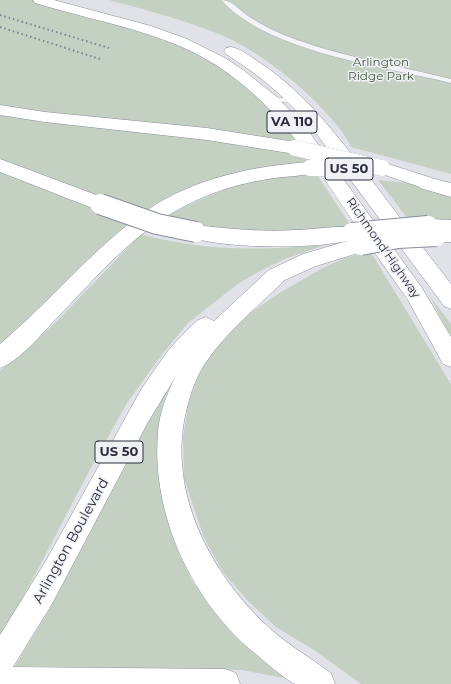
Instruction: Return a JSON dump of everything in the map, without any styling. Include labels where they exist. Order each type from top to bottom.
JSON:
[{"type":"highway","name":"Richmond Highway","points":[[40,0],[142,29],[182,43],[220,61],[251,82],[269,98],[301,133],[415,294],[451,357]]},
{"type":"highway","name":"Richmond Highway","points":[[81,0],[157,20],[210,40],[259,68],[281,85],[299,102],[327,134],[451,300]]},
{"type":"highway","points":[[0,110],[45,117],[207,134],[295,148],[384,172]]},
{"type":"highway","points":[[0,165],[100,204],[157,224],[196,232],[236,237],[272,239],[313,237],[356,239]]},
{"type":"highway","name":"US 50","points":[[0,358],[49,313],[115,248],[149,220],[170,206],[203,190],[241,177],[271,171],[310,168],[384,172],[451,190]]},
{"type":"highway","name":"Arlington Boulevard","points":[[0,661],[38,602],[138,414],[184,348],[216,317],[252,290],[276,276],[356,239],[398,238],[441,231]]},
{"type":"highway","points":[[276,276],[249,303],[226,322],[209,341],[194,362],[180,391],[173,418],[169,449],[171,485],[180,523],[189,545],[210,583],[224,601],[256,636],[320,684]]},
{"type":"highway","points":[[0,682],[225,684]]},
{"type":"lane","points":[[224,0],[257,24],[290,39],[350,58],[451,81]]},
{"type":"lane","points":[[417,73],[451,76]]},
{"type":"lane","points":[[269,98],[299,102]]},
{"type":"green space","points":[[0,0],[40,0],[204,52],[301,133],[310,168],[186,198],[0,350]]},
{"type":"green space","name":"Arlington Ridge Park","points":[[109,0],[451,0],[451,174],[351,147],[339,128],[314,100],[270,63],[245,47],[219,34],[192,24]]},
{"type":"green space","points":[[297,175],[317,175],[351,226],[302,231],[253,232],[208,227],[165,216],[198,200],[245,183]]},
{"type":"green space","points":[[378,180],[408,183],[451,196],[451,222],[408,219]]},
{"type":"green space","points":[[141,234],[164,240],[210,247],[278,248],[325,245],[285,259],[239,283],[188,323],[163,353],[127,403],[86,477],[14,615],[0,637],[0,371],[53,325]]},
{"type":"green space","points":[[370,251],[451,384],[451,684],[361,684],[314,650],[276,627],[249,602],[223,572],[204,538],[184,478],[183,438],[188,406],[198,375],[217,343],[244,317],[281,292],[321,269],[345,258]]},
{"type":"green space","points":[[429,295],[451,324],[451,337]]},
{"type":"green space","points":[[173,376],[162,407],[158,464],[163,501],[177,548],[192,581],[238,637],[294,680],[242,670],[15,666],[49,610],[128,454]]},
{"type":"railway","points":[[0,15],[109,48]]},
{"type":"railway","points":[[0,27],[100,59]]}]
